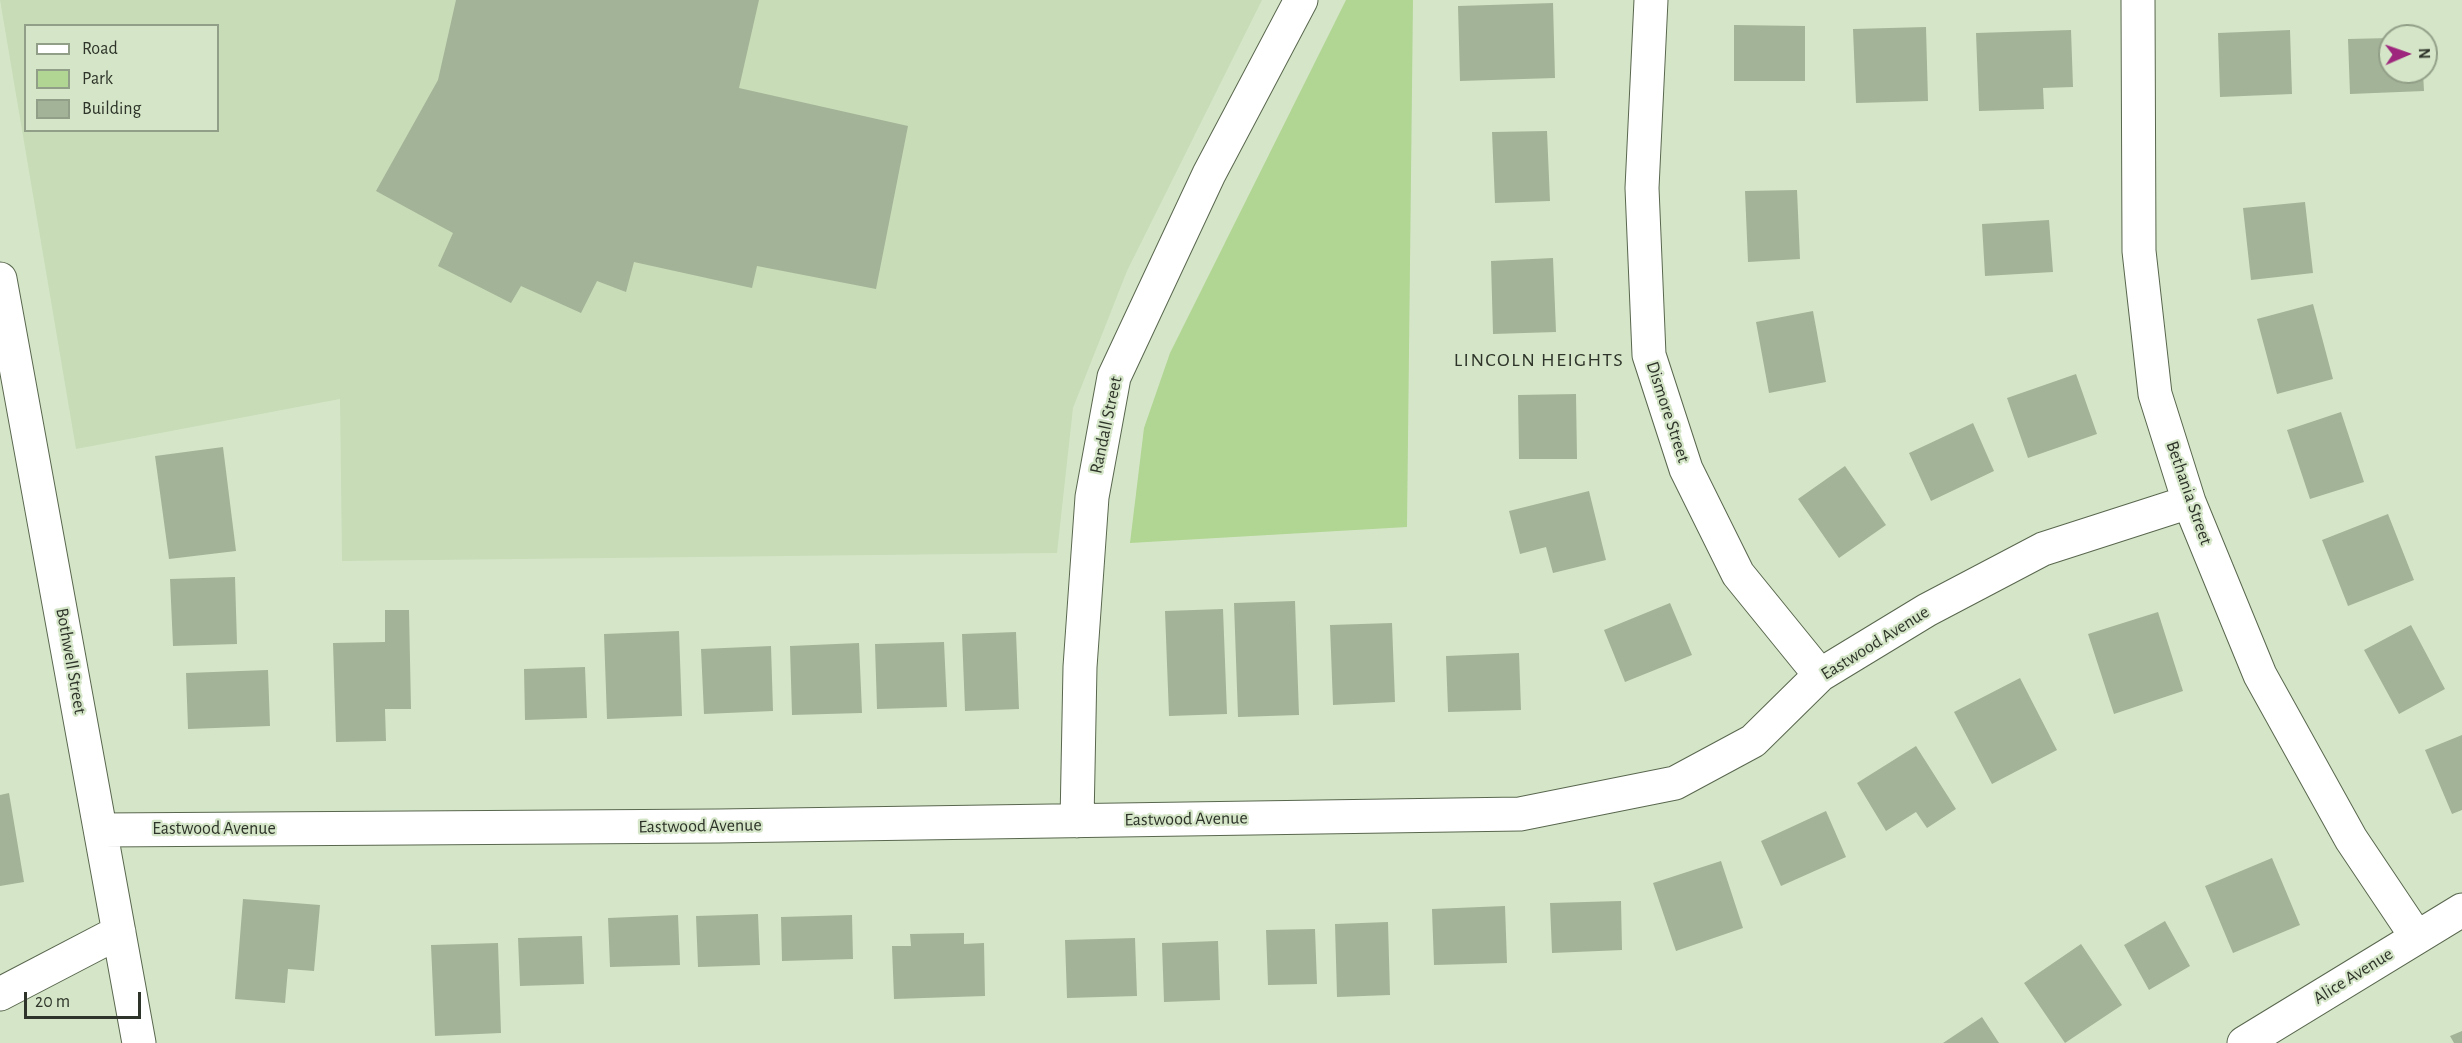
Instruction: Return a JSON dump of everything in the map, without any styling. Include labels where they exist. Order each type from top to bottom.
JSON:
[{"type":"street","name":"Randall Street","points":[[1077,820],[1080,667],[1092,497],[1114,377],[1209,174],[1301,0]]},
{"type":"street","name":"Dismore Street","points":[[1651,0],[1642,188],[1649,355],[1686,469],[1738,574],[1820,675]]},
{"type":"street","name":"Bethania Street","points":[[2138,0],[2139,251],[2155,394],[2189,502],[2260,675],[2351,839],[2416,936]]},
{"type":"street","name":"Bothwell Street","points":[[0,279],[139,1043]]},
{"type":"street","name":"Eastwood Avenue","points":[[102,830],[1520,814],[1675,783],[1753,741],[1820,675],[1927,610],[2043,549],[2189,502]]},
{"type":"street","name":"Alice Avenue","points":[[2244,1043],[2462,910]]},
{"type":"street","points":[[0,994],[119,932]]},
{"type":"shaded area","points":[[0,0],[1262,0],[1127,271],[1073,408],[1057,553],[342,561],[340,399],[76,449]]},
{"type":"green space","points":[[1346,0],[1413,0],[1407,527],[1130,543],[1144,428],[1170,353]]},
{"type":"building","points":[[456,0],[759,0],[739,88],[908,126],[876,289],[757,266],[752,288],[634,262],[626,292],[597,281],[581,313],[521,286],[511,303],[438,266],[453,233],[376,191],[438,80]]},
{"type":"building","points":[[1553,3],[1555,78],[1460,81],[1458,6]]},
{"type":"building","points":[[1734,25],[1805,26],[1805,81],[1734,81]]},
{"type":"building","points":[[1926,27],[1928,101],[1856,103],[1853,29]]},
{"type":"building","points":[[2071,30],[2073,87],[2043,88],[2044,109],[1979,111],[1976,33]]},
{"type":"building","points":[[2290,30],[2292,94],[2220,97],[2218,33]]},
{"type":"building","points":[[2378,38],[2378,84],[2424,84],[2424,91],[2350,94],[2348,39]]},
{"type":"building","points":[[1547,131],[1550,201],[1495,203],[1492,132]]},
{"type":"building","points":[[1797,190],[1800,259],[1748,262],[1745,191]]},
{"type":"building","points":[[2305,202],[2313,273],[2251,280],[2243,208]]},
{"type":"building","points":[[2049,220],[2053,272],[1985,276],[1982,224]]},
{"type":"building","points":[[1553,258],[1556,332],[1493,334],[1491,261]]},
{"type":"building","points":[[2313,304],[2333,379],[2277,394],[2257,319]]},
{"type":"building","points":[[1813,311],[1826,382],[1769,393],[1756,322]]},
{"type":"building","points":[[2076,374],[2097,434],[2028,458],[2007,398]]},
{"type":"building","points":[[1576,394],[1577,459],[1519,459],[1518,395]]},
{"type":"building","points":[[2341,412],[2364,482],[2310,499],[2287,430]]},
{"type":"building","points":[[1973,423],[1994,471],[1931,501],[1909,453]]},
{"type":"building","points":[[223,447],[236,551],[169,559],[155,456]]},
{"type":"building","points":[[1845,466],[1886,525],[1839,558],[1798,499]]},
{"type":"building","points":[[1589,491],[1606,560],[1553,573],[1546,547],[1520,554],[1509,511]]},
{"type":"building","points":[[2388,514],[2414,580],[2348,606],[2322,540]]},
{"type":"building","points":[[235,577],[237,644],[173,646],[170,579]]},
{"type":"building","points":[[1295,601],[1299,715],[1238,717],[1234,603]]},
{"type":"building","points":[[1670,603],[1692,655],[1625,682],[1604,630]]},
{"type":"building","points":[[1223,609],[1227,714],[1169,716],[1165,611]]},
{"type":"building","points":[[385,610],[409,610],[411,709],[385,709],[386,741],[336,742],[333,643],[385,642]]},
{"type":"building","points":[[2158,612],[2183,691],[2114,714],[2088,634]]},
{"type":"building","points":[[1392,623],[1395,702],[1333,705],[1330,625]]},
{"type":"building","points":[[2411,625],[2445,689],[2399,714],[2364,650]]},
{"type":"building","points":[[679,631],[682,716],[607,719],[604,634]]},
{"type":"building","points":[[1016,632],[1019,709],[965,711],[962,634]]},
{"type":"building","points":[[944,642],[947,707],[877,709],[875,644]]},
{"type":"building","points":[[859,643],[862,713],[792,715],[790,646]]},
{"type":"building","points":[[771,646],[773,711],[704,714],[701,649]]},
{"type":"building","points":[[1519,653],[1521,710],[1448,712],[1446,656]]},
{"type":"building","points":[[585,667],[587,718],[525,720],[524,669]]},
{"type":"building","points":[[268,670],[270,726],[188,729],[186,673]]},
{"type":"building","points":[[2020,678],[2057,750],[1992,784],[1954,712]]},
{"type":"building","points":[[2462,735],[2462,810],[2452,814],[2425,750]]},
{"type":"building","points":[[1916,746],[1956,809],[1927,828],[1916,812],[1886,831],[1857,783]]},
{"type":"building","points":[[9,793],[24,882],[0,886],[0,795]]},
{"type":"building","points":[[1826,811],[1846,857],[1781,886],[1761,841]]},
{"type":"building","points":[[2272,858],[2300,925],[2233,953],[2205,886]]},
{"type":"building","points":[[1721,861],[1743,928],[1676,951],[1653,883]]},
{"type":"building","points":[[243,899],[320,905],[314,971],[288,969],[285,1003],[235,999]]},
{"type":"building","points":[[1621,901],[1622,950],[1552,953],[1550,903]]},
{"type":"building","points":[[1505,906],[1507,963],[1434,965],[1432,909]]},
{"type":"building","points":[[758,914],[760,965],[698,967],[696,916]]},
{"type":"building","points":[[678,915],[680,965],[610,967],[608,918]]},
{"type":"building","points":[[852,915],[853,959],[782,961],[781,917]]},
{"type":"building","points":[[2165,921],[2190,966],[2149,990],[2124,945]]},
{"type":"building","points":[[1388,922],[1390,995],[1337,997],[1335,924]]},
{"type":"building","points":[[1315,929],[1317,984],[1268,985],[1266,930]]},
{"type":"building","points":[[964,933],[964,944],[984,943],[985,996],[894,999],[892,946],[911,946],[910,934]]},
{"type":"building","points":[[582,936],[584,984],[520,986],[518,938]]},
{"type":"building","points":[[1135,938],[1137,996],[1067,998],[1065,940]]},
{"type":"building","points":[[1218,941],[1220,1000],[1164,1002],[1162,943]]},
{"type":"building","points":[[498,943],[501,1033],[435,1036],[431,945]]},
{"type":"building","points":[[2081,944],[2122,1005],[2065,1043],[2024,983]]},
{"type":"building","points":[[1982,1017],[1999,1043],[1943,1043]]},
{"type":"building","points":[[2462,1031],[2462,1043],[2454,1043],[2450,1036]]},
{"type":"district","name":"LINCOLN HEIGHTS","points":[[1539,360]]}]
